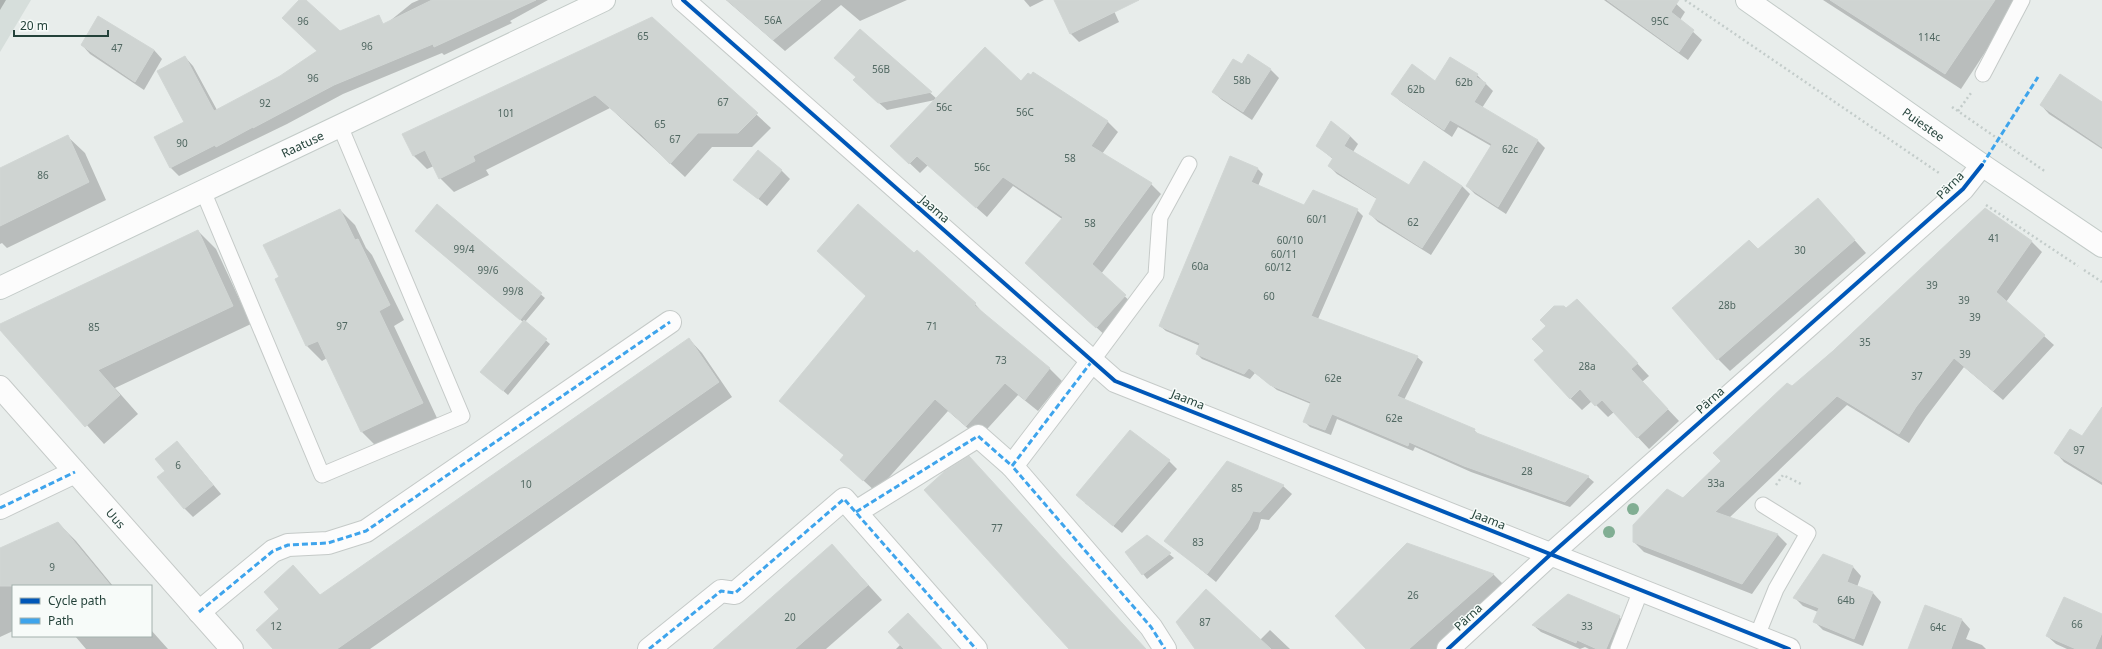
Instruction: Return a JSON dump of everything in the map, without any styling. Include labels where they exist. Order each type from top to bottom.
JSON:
[{"type":"street","name":"Raatuse","points":[[0,288],[604,0]]},
{"type":"street","name":"Jaama","points":[[683,0],[1115,381],[1789,649]]},
{"type":"street","name":"Puiestee","points":[[1747,0],[1982,165],[2102,246]]},
{"type":"street","name":"Pärna","points":[[1448,649],[1551,554],[1962,189],[1982,165]]},
{"type":"street","points":[[199,612],[273,551],[288,545],[328,543],[366,531],[670,322]]},
{"type":"street","points":[[1012,466],[1092,361]]},
{"type":"street","name":"Uus","points":[[0,387],[232,649]]},
{"type":"street","points":[[856,512],[978,436],[1012,466],[1151,627],[1165,649]]},
{"type":"street","points":[[0,508],[75,472]]},
{"type":"street","points":[[649,649],[721,591],[735,593],[844,499],[976,649]]},
{"type":"lane","points":[[1983,74],[2022,0]]},
{"type":"lane","points":[[202,191],[322,475],[462,416],[340,126]]},
{"type":"lane","points":[[1092,361],[1156,276],[1160,216],[1190,164]]},
{"type":"lane","points":[[1757,636],[1776,589],[1808,533],[1763,505]]},
{"type":"lane","points":[[1618,649],[1641,590]]},
{"type":"path","points":[[1686,0],[1962,189],[2102,282]]},
{"type":"path","points":[[1958,111],[1972,92]]},
{"type":"path","points":[[1783,475],[1803,485]]},
{"type":"shaded area","points":[[0,0],[31,0],[0,52]]},
{"type":"building","points":[[299,0],[306,0],[340,31],[379,15],[383,24],[432,0],[536,0],[434,47],[433,44],[334,85],[216,147],[215,145],[170,168],[154,137],[184,122],[157,71],[185,56],[214,111],[280,76],[317,51],[282,18]]},
{"type":"building","points":[[727,0],[821,0],[773,40]]},
{"type":"building","points":[[1054,0],[1139,0],[1070,34]]},
{"type":"building","points":[[1607,0],[1679,0],[1671,12],[1694,30],[1679,52]]},
{"type":"building","points":[[1830,0],[1995,0],[1945,74]]},
{"type":"building","points":[[98,16],[154,50],[135,82],[81,45]]},
{"type":"building","points":[[652,17],[758,113],[738,133],[698,133],[670,164],[642,135],[595,95],[473,156],[475,161],[439,179],[425,150],[413,156],[402,134]]},
{"type":"building","points":[[860,29],[932,92],[878,103],[853,80],[856,77],[834,58]]},
{"type":"building","points":[[985,47],[1021,81],[1028,73],[1031,75],[1033,72],[1108,121],[1091,146],[1152,183],[1092,264],[1126,295],[1096,328],[1025,263],[1063,217],[1003,177],[976,208],[917,156],[909,164],[890,146]]},
{"type":"building","points":[[1248,54],[1271,69],[1243,112],[1212,92],[1233,59],[1242,64]]},
{"type":"building","points":[[1450,57],[1478,74],[1476,77],[1486,83],[1474,102],[1538,140],[1498,207],[1466,186],[1492,144],[1450,120],[1444,130],[1391,94],[1412,64],[1435,81]]},
{"type":"building","points":[[2060,74],[2102,102],[2102,147],[2040,105]]},
{"type":"building","points":[[1331,121],[1350,136],[1344,146],[1409,185],[1424,161],[1462,186],[1422,248],[1369,214],[1377,198],[1328,166],[1333,158],[1316,146]]},
{"type":"building","points":[[68,135],[89,182],[0,226],[0,168]]},
{"type":"building","points":[[758,150],[782,170],[758,199],[733,180]]},
{"type":"building","points":[[1230,156],[1258,168],[1251,182],[1304,205],[1313,190],[1358,209],[1311,316],[1418,356],[1397,396],[1475,429],[1474,432],[1589,476],[1565,502],[1464,466],[1409,442],[1408,446],[1332,414],[1325,430],[1303,422],[1311,402],[1270,385],[1249,368],[1244,374],[1196,354],[1200,343],[1159,326]]},
{"type":"building","points":[[1818,198],[1855,240],[1717,360],[1672,308],[1749,240],[1758,249]]},
{"type":"building","points":[[437,204],[542,293],[520,320],[415,231]]},
{"type":"building","points":[[858,204],[914,253],[917,250],[976,303],[974,305],[1050,368],[1025,400],[1005,383],[966,426],[935,399],[863,481],[840,460],[844,455],[779,401],[866,296],[817,251]]},
{"type":"building","points":[[1985,208],[2032,241],[1996,292],[2045,335],[1993,391],[1954,358],[1916,407],[1899,434],[1837,396],[1715,512],[1778,534],[1742,584],[1633,542],[1633,525],[1667,489],[1683,498],[1721,461],[1713,453],[1787,383],[1792,386],[1833,351]]},
{"type":"building","points":[[340,209],[355,240],[358,239],[390,305],[379,311],[423,403],[361,432],[318,341],[306,346],[275,279],[279,277],[263,245]]},
{"type":"building","points":[[198,230],[233,306],[98,370],[120,395],[85,427],[0,330],[0,324]]},
{"type":"building","points":[[1577,299],[1638,363],[1631,369],[1668,409],[1637,438],[1602,400],[1595,406],[1580,389],[1570,399],[1534,360],[1544,351],[1532,339],[1546,326],[1540,320],[1554,306],[1564,306],[1566,308]]},
{"type":"building","points":[[524,320],[547,339],[503,391],[480,372]]},
{"type":"building","points":[[689,338],[719,382],[337,649],[273,649],[256,630],[279,609],[264,592],[293,565],[320,595]]},
{"type":"building","points":[[2102,407],[2102,482],[2054,453],[2070,429],[2082,436]]},
{"type":"building","points":[[1130,430],[1170,460],[1113,526],[1076,495]]},
{"type":"building","points":[[177,441],[213,485],[184,509],[157,477],[165,471],[155,459]]},
{"type":"building","points":[[969,456],[1146,649],[1069,649],[924,490],[945,471]]},
{"type":"building","points":[[1227,461],[1284,485],[1260,512],[1253,511],[1249,520],[1207,574],[1164,541]]},
{"type":"building","points":[[58,522],[110,585],[0,586],[0,548]]},
{"type":"building","points":[[1147,535],[1171,553],[1142,575],[1125,552]]},
{"type":"building","points":[[1407,543],[1494,574],[1409,649],[1366,649],[1335,616]]},
{"type":"building","points":[[832,544],[868,585],[795,649],[713,649]]},
{"type":"building","points":[[1823,554],[1853,566],[1847,582],[1873,592],[1854,639],[1813,622],[1819,608],[1793,598]]},
{"type":"building","points":[[1206,589],[1271,649],[1195,649],[1176,622]]},
{"type":"building","points":[[1568,594],[1620,616],[1606,649],[1597,649],[1577,640],[1576,643],[1532,625]]},
{"type":"building","points":[[2064,597],[2102,614],[2102,633],[2095,649],[2076,649],[2046,636]]},
{"type":"building","points":[[1925,605],[1962,619],[1951,649],[1908,649]]},
{"type":"building","points":[[908,613],[942,649],[904,649],[888,632]]},
{"type":"marked path","points":[[1982,165],[2038,77]]},
{"type":"marked path","points":[[199,612],[273,551],[288,545],[328,543],[366,531],[670,322]]},
{"type":"marked path","points":[[1092,361],[1012,466],[1151,627],[1165,649]]},
{"type":"marked path","points":[[856,512],[978,436],[1012,466]]},
{"type":"marked path","points":[[0,508],[75,472]]},
{"type":"marked path","points":[[649,649],[721,591],[735,593],[844,499],[976,649]]},
{"type":"cycle path","points":[[683,0],[1115,381],[1789,649]]},
{"type":"cycle path","points":[[1448,649],[1551,554],[1963,189],[1982,165]]}]
